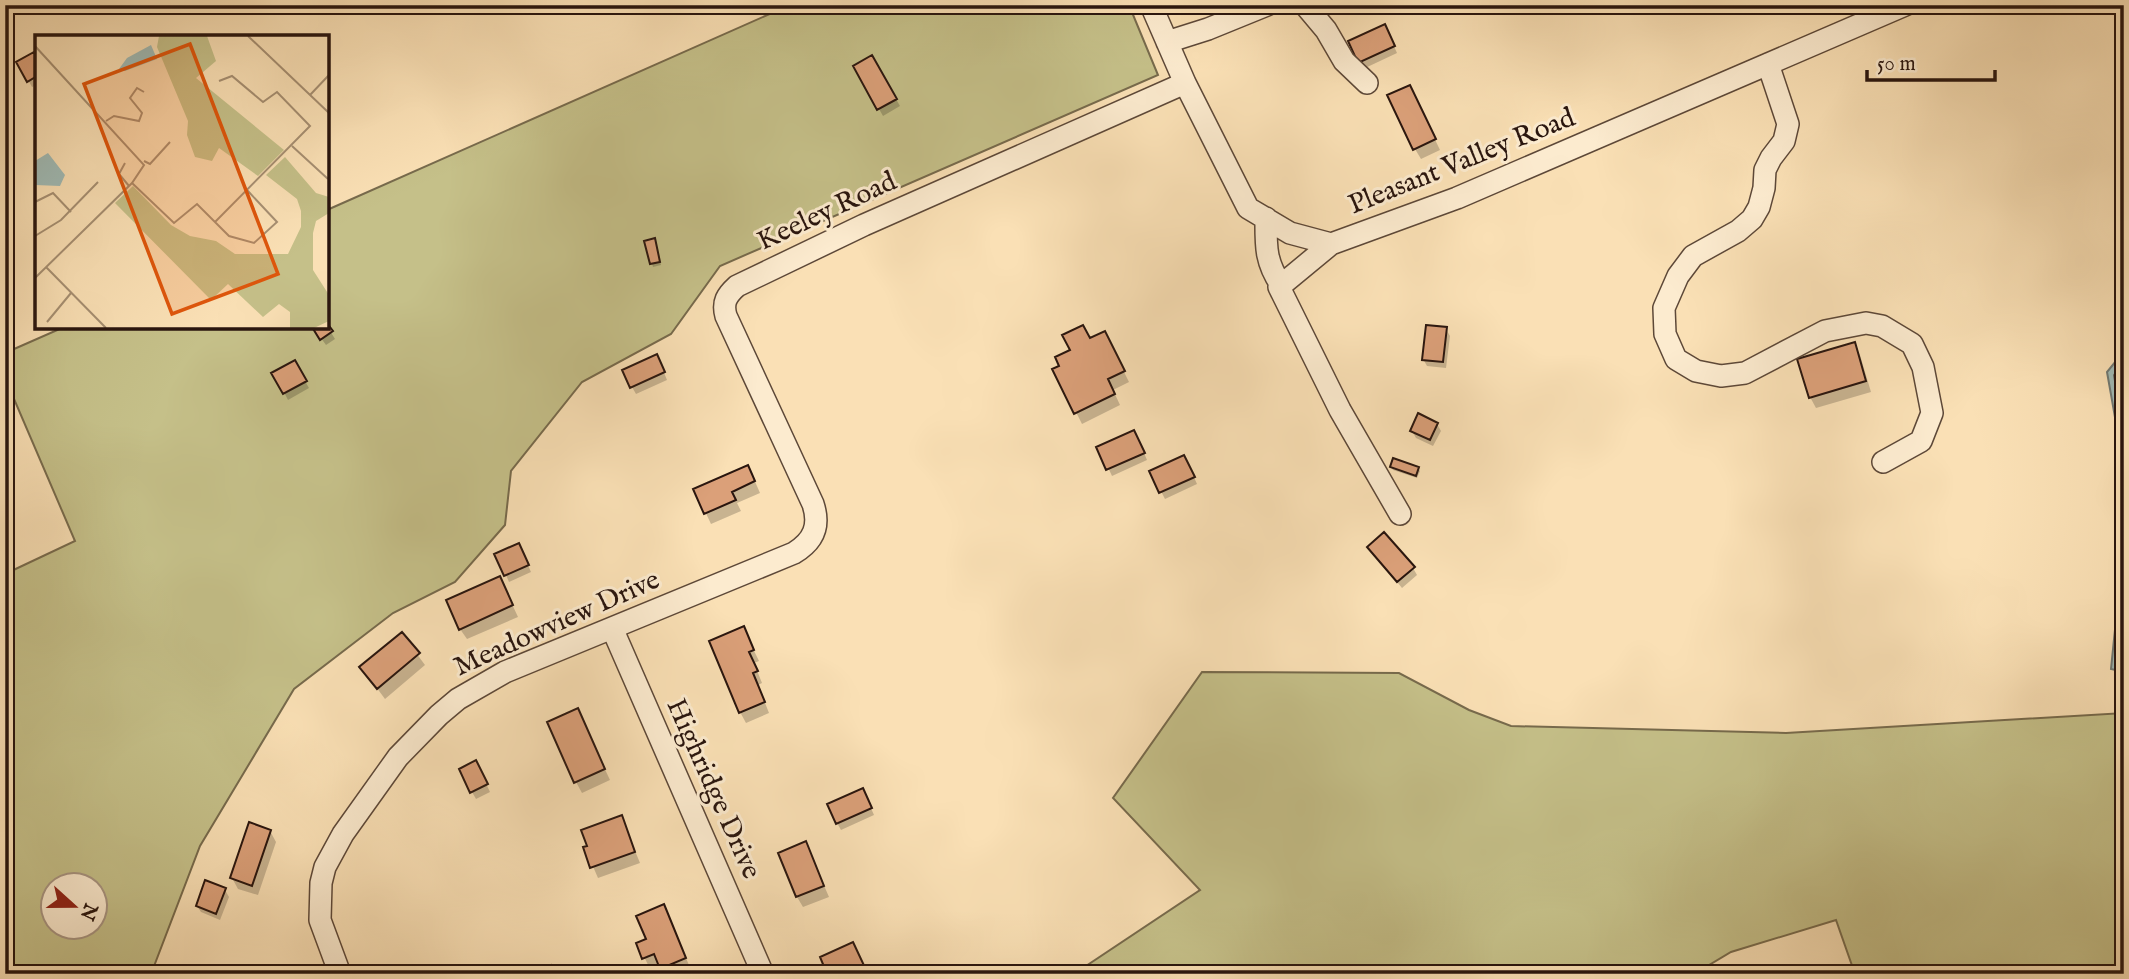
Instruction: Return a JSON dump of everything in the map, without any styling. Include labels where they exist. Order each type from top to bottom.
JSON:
[{"type":"street","name":"Pleasant Valley Road","points":[[1151,5],[1185,83],[1248,208],[1290,233],[1331,244],[1457,198],[1905,5]]},
{"type":"street","points":[[1167,41],[1208,29],[1267,5]]},
{"type":"street","points":[[1305,5],[1326,30],[1344,61],[1367,83]]},
{"type":"street","points":[[1768,64],[1788,124],[1784,141],[1765,170],[1759,207],[1752,219],[1738,231],[1693,256],[1678,276],[1664,308],[1665,334],[1676,359],[1696,370],[1721,376],[1745,373],[1825,331],[1866,323],[1882,326],[1912,344],[1923,367],[1933,413],[1921,441],[1883,462]]},
{"type":"street","name":"Keeley Road","points":[[816,527],[817,516],[808,490],[726,316],[725,300],[729,292],[864,225],[1185,83]]},
{"type":"street","points":[[1266,218],[1266,250],[1270,269],[1281,285],[1279,287],[1340,410],[1400,514]]},
{"type":"street","points":[[1281,285],[1331,244]]},
{"type":"street","name":"Meadowview Drive","points":[[340,974],[320,920],[321,883],[326,867],[338,842],[398,757],[439,715],[466,694],[505,672],[794,553],[812,538],[816,527]]},
{"type":"street","name":"Highridge Drive","points":[[612,628],[763,974]]},
{"type":"shaded area","points":[[790,5],[1129,5],[1158,75],[720,266],[671,334],[582,382],[511,471],[505,525],[455,582],[393,613],[294,689],[200,846],[151,974],[5,974],[5,574],[75,541],[5,378],[5,353],[59,329],[329,329],[329,209]]},
{"type":"shaded area","points":[[1202,672],[1399,673],[1469,710],[1511,726],[1786,733],[2124,713],[2124,974],[1855,974],[1836,920],[1731,952],[1694,974],[1074,974],[1200,890],[1113,798]]},
{"type":"water","points":[[2124,351],[2124,468],[2107,372]]},
{"type":"water","points":[[2124,582],[2124,672],[2111,669],[2118,600]]},
{"type":"building","points":[[1385,24],[1395,46],[1358,63],[1348,41]]},
{"type":"building","points":[[34,52],[35,77],[27,82],[16,62]]},
{"type":"building","points":[[872,55],[897,99],[877,110],[853,66]]},
{"type":"building","points":[[1410,85],[1436,139],[1413,150],[1387,95]]},
{"type":"building","points":[[655,238],[660,262],[650,264],[644,241]]},
{"type":"building","points":[[1083,325],[1090,338],[1105,331],[1125,371],[1108,379],[1115,394],[1074,414],[1052,369],[1059,366],[1055,357],[1070,350],[1062,335]]},
{"type":"building","points":[[1426,325],[1447,327],[1443,362],[1422,360]]},
{"type":"building","points":[[329,326],[333,331],[320,340],[313,329],[329,329]]},
{"type":"building","points":[[1855,342],[1866,381],[1809,398],[1797,359]]},
{"type":"building","points":[[657,354],[665,372],[630,388],[622,370]]},
{"type":"building","points":[[295,360],[307,381],[283,394],[271,373]]},
{"type":"building","points":[[1418,413],[1438,423],[1430,440],[1410,431]]},
{"type":"building","points":[[1134,430],[1145,453],[1106,470],[1096,447]]},
{"type":"building","points":[[1184,455],[1195,477],[1159,493],[1149,471]]},
{"type":"building","points":[[1393,458],[1419,467],[1416,476],[1390,467]]},
{"type":"building","points":[[748,465],[755,481],[732,492],[736,500],[704,514],[693,489]]},
{"type":"building","points":[[1384,532],[1415,567],[1397,582],[1367,547]]},
{"type":"building","points":[[519,543],[529,565],[504,576],[494,554]]},
{"type":"building","points":[[500,576],[513,605],[459,630],[446,600]]},
{"type":"building","points":[[744,626],[754,650],[749,652],[758,671],[753,673],[765,702],[739,713],[709,641]]},
{"type":"building","points":[[402,632],[420,653],[377,689],[359,667]]},
{"type":"building","points":[[578,708],[605,769],[574,783],[547,722]]},
{"type":"building","points":[[476,760],[488,784],[470,793],[459,769]]},
{"type":"building","points":[[863,788],[872,808],[836,824],[827,804]]},
{"type":"building","points":[[622,815],[635,852],[590,868],[583,847],[587,846],[581,830]]},
{"type":"building","points":[[249,822],[271,830],[252,886],[230,878]]},
{"type":"building","points":[[806,841],[824,886],[796,897],[778,853]]},
{"type":"building","points":[[205,880],[226,888],[216,914],[196,906]]},
{"type":"building","points":[[664,904],[686,958],[660,969],[654,954],[642,959],[636,943],[646,939],[636,916]]},
{"type":"building","points":[[853,942],[868,974],[827,974],[820,957]]},
{"type":"building","points":[[551,965],[555,974],[538,974],[537,971]]}]
